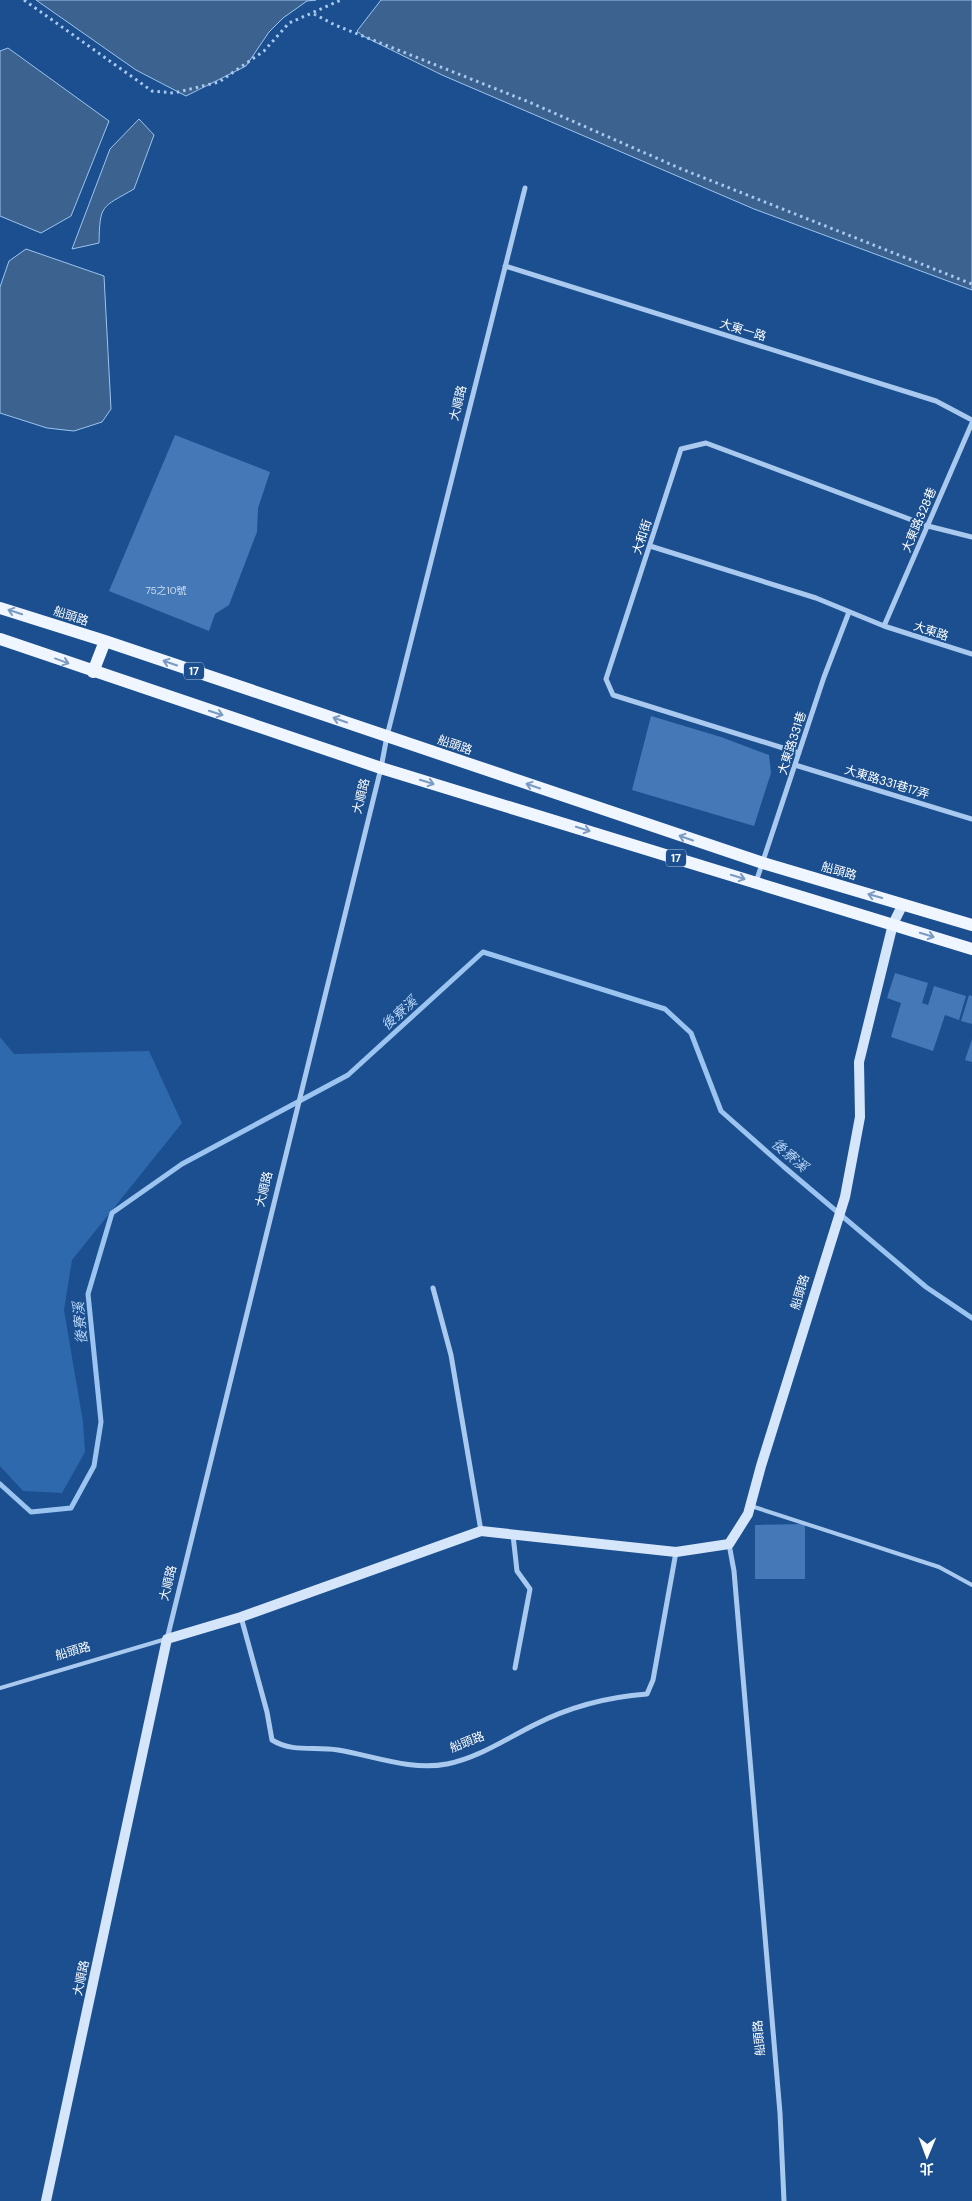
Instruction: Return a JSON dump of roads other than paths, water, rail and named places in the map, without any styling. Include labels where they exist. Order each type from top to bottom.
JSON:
[{"type":"main road","name":"船頭路","points":[[0,608],[105,641],[763,864],[972,925]]},
{"type":"main road","name":"17","points":[[0,639],[380,768],[972,949]]},
{"type":"main road","points":[[93,672],[105,641]]},
{"type":"street","name":"大順路","points":[[46,2201],[167,1638],[387,736],[525,188]]},
{"type":"street","name":"大東一路","points":[[506,266],[936,400],[972,421]]},
{"type":"street","name":"大東路328巷","points":[[884,626],[972,421]]},
{"type":"street","name":"大和街","points":[[799,753],[613,694],[606,679],[681,449],[706,443],[928,526]]},
{"type":"street","points":[[928,526],[972,537]]},
{"type":"street","name":"大東路","points":[[650,546],[816,598],[884,626],[972,654]]},
{"type":"street","name":"大東路331巷","points":[[756,882],[824,677],[849,612]]},
{"type":"street","name":"大東路331巷17弄","points":[[795,765],[972,819]]},
{"type":"street","name":"船頭路","points":[[784,2201],[779,2103],[738,1610],[729,1544],[748,1514],[761,1466],[845,1197],[860,1117],[859,1062],[893,924],[903,904]]},
{"type":"street","points":[[433,1288],[451,1355],[480,1530]]},
{"type":"street","name":"船頭路","points":[[167,1638],[241,1617],[480,1530],[512,1532],[676,1552],[729,1544]]},
{"type":"street","points":[[512,1532],[517,1570],[530,1589],[515,1668]]},
{"type":"street","name":"船頭路","points":[[241,1617],[267,1712],[272,1740],[284,1747],[336,1750],[409,1765],[446,1764],[477,1755],[536,1724],[573,1708],[620,1696],[646,1694],[652,1680],[676,1552]]},
{"type":"lane","points":[[750,1506],[939,1567],[972,1585]]},
{"type":"lane","name":"船頭路","points":[[0,1688],[167,1638]]},
{"type":"waterway","name":"後寮溪","points":[[0,1484],[31,1512],[71,1508],[94,1466],[101,1422],[88,1294],[112,1213],[182,1164],[348,1075],[483,952],[665,1009],[691,1033],[721,1111],[926,1287],[972,1318]]}]
